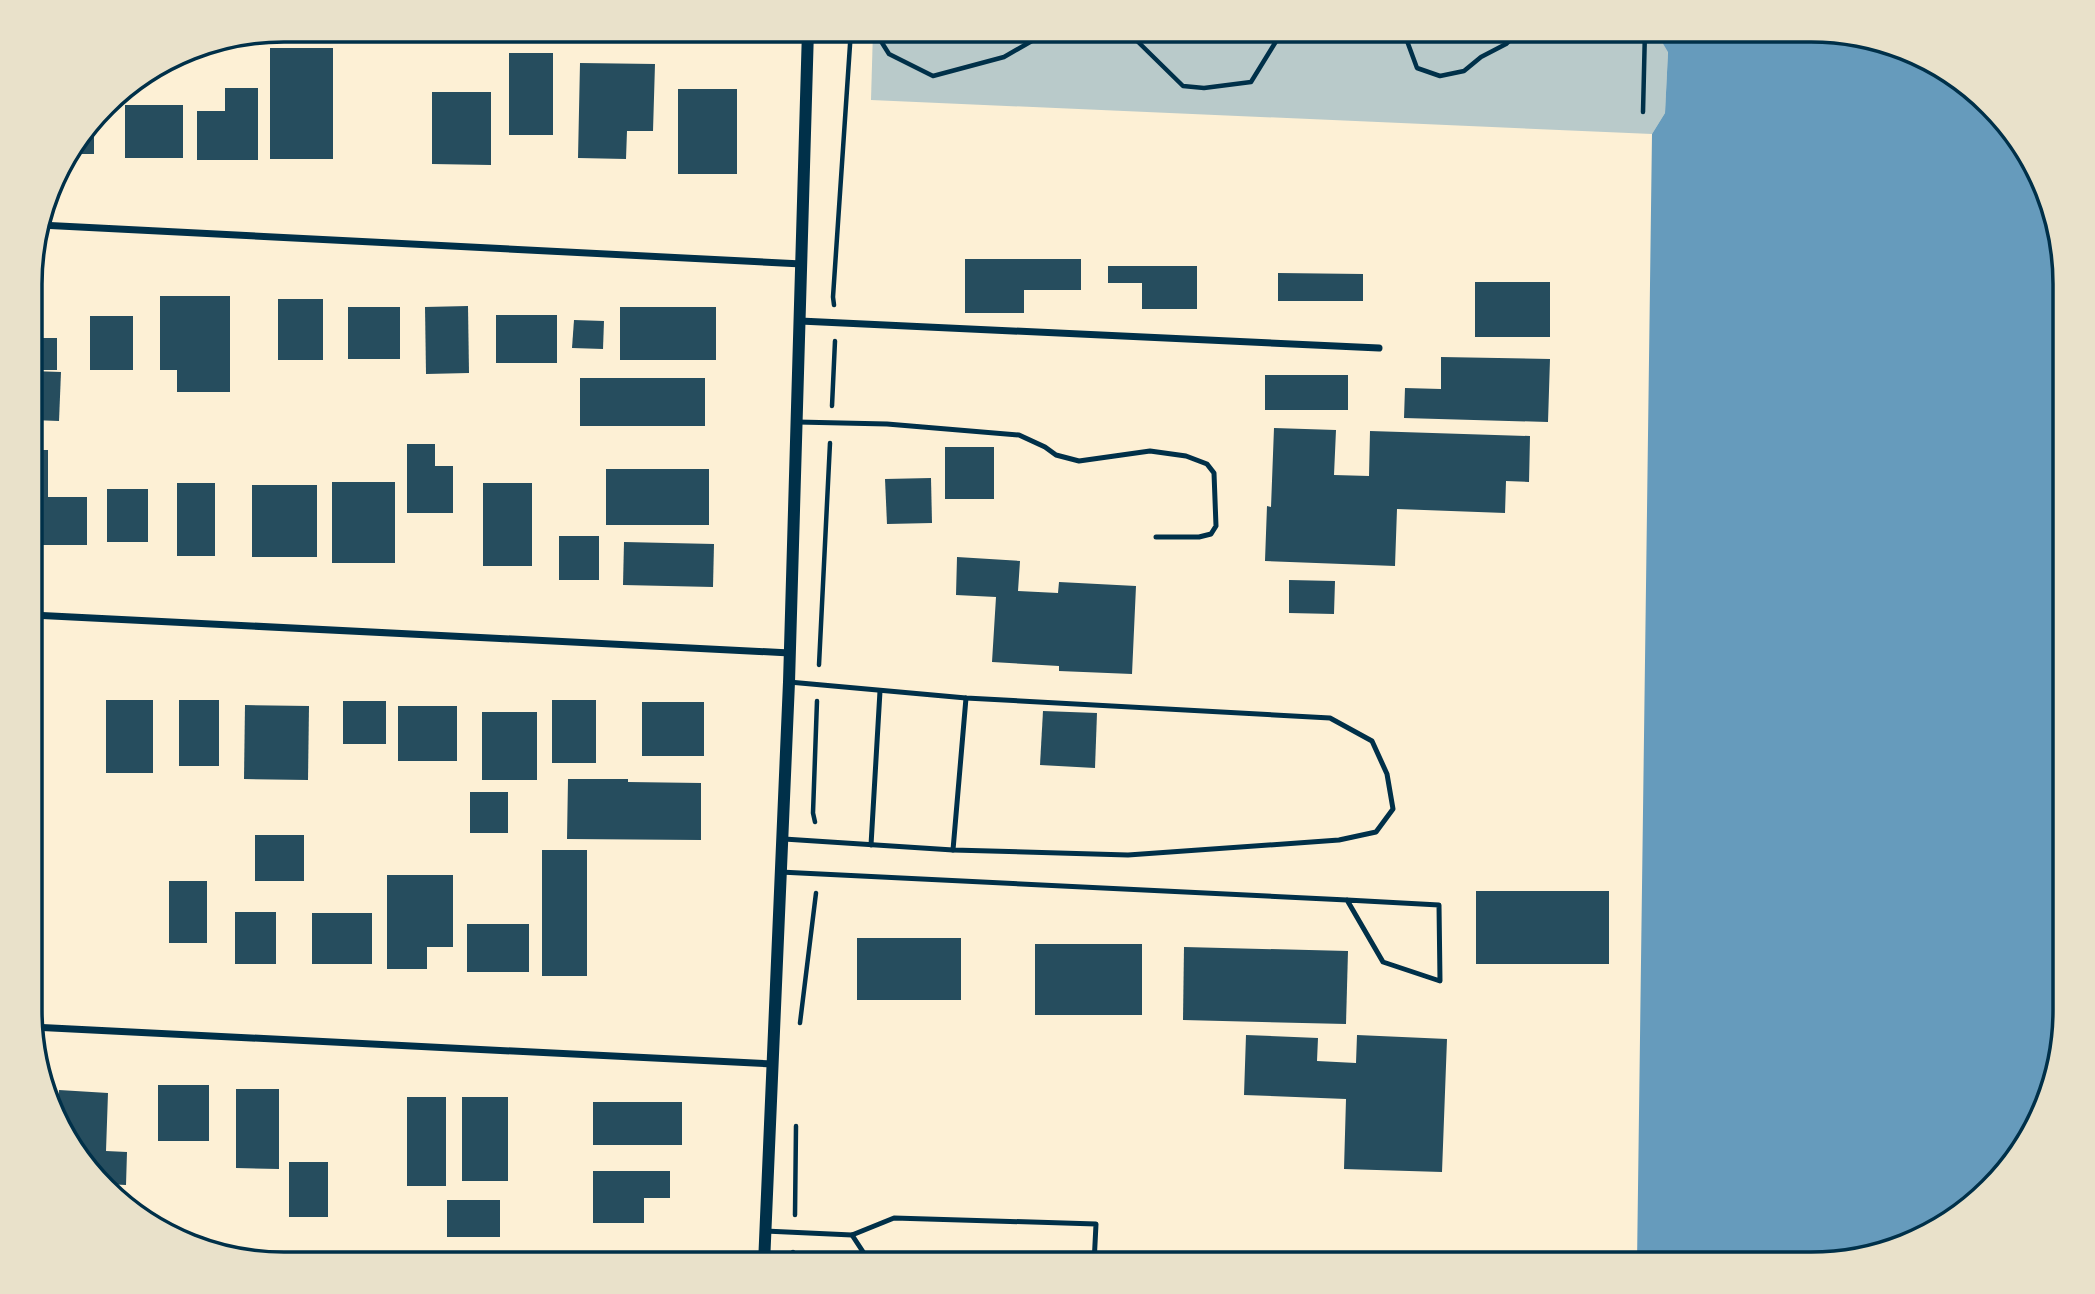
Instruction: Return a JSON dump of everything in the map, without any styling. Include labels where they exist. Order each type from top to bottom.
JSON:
[{"type":"street","points":[[764,1252],[789,682],[808,43]]},
{"type":"street","points":[[49,225],[802,264]]},
{"type":"street","points":[[800,321],[1379,348]]},
{"type":"street","points":[[42,616],[790,653]]},
{"type":"street","points":[[43,1028],[772,1064]]},
{"type":"lane","points":[[797,422],[887,424],[1019,435],[1056,455],[1079,461],[1150,451],[1186,456],[1207,464],[1214,473],[1216,482],[1216,526],[1211,534],[1199,537],[1156,537]]},
{"type":"lane","points":[[782,839],[953,850],[1128,855],[1339,839],[1376,832],[1393,809],[1387,774],[1372,741],[1330,718],[966,698],[789,682]]},
{"type":"lane","points":[[871,845],[880,691]]},
{"type":"lane","points":[[953,850],[966,698]]},
{"type":"lane","points":[[780,872],[1347,900],[1440,905],[1440,981],[1383,962],[1347,900]]},
{"type":"lane","points":[[765,1231],[852,1236],[894,1218],[1096,1224],[1095,1251]]},
{"type":"lane","points":[[852,1236],[863,1252]]},
{"type":"path","points":[[1139,42],[1183,86],[1204,88],[1251,82],[1275,42]]},
{"type":"path","points":[[1408,42],[1418,68],[1440,76],[1464,71],[1480,57],[1508,42]]},
{"type":"path","points":[[1643,112],[1645,42]]},
{"type":"path","points":[[821,841],[813,813],[836,323],[833,297],[850,43]]},
{"type":"path","points":[[882,43],[889,54],[933,76],[1004,57],[1029,43]]},
{"type":"path","points":[[799,1034],[819,874]]},
{"type":"path","points":[[793,1252],[796,1124]]},
{"type":"shaded area","points":[[1668,42],[1665,113],[1652,134],[871,100],[873,43]]},
{"type":"water","points":[[1662,42],[1811,42],[1874,50],[1904,60],[1945,83],[1971,102],[1993,124],[2021,163],[2035,191],[2048,237],[2052,268],[2052,1026],[2048,1057],[2040,1088],[2028,1117],[2012,1144],[1982,1181],[1932,1220],[1904,1234],[1843,1250],[1637,1251],[1652,134],[1665,113],[1668,52]]},
{"type":"building","points":[[270,48],[333,48],[333,159],[270,159]]},
{"type":"building","points":[[509,53],[553,53],[553,135],[509,135]]},
{"type":"building","points":[[580,63],[655,64],[653,131],[627,131],[626,159],[578,158]]},
{"type":"building","points":[[225,88],[258,88],[258,160],[197,160],[197,111],[225,111]]},
{"type":"building","points":[[678,89],[737,89],[737,174],[678,174]]},
{"type":"building","points":[[432,92],[491,92],[491,165],[432,164]]},
{"type":"building","points":[[125,105],[183,105],[183,158],[125,158]]},
{"type":"building","points":[[94,134],[94,154],[80,154]]},
{"type":"building","points":[[965,259],[1081,259],[1081,290],[1024,290],[1024,313],[965,313]]},
{"type":"building","points":[[1108,266],[1197,266],[1197,309],[1142,309],[1142,283],[1108,283]]},
{"type":"building","points":[[1278,273],[1363,274],[1363,301],[1278,301]]},
{"type":"building","points":[[1475,282],[1550,282],[1550,337],[1475,337]]},
{"type":"building","points":[[160,296],[230,296],[230,392],[177,392],[177,370],[160,370]]},
{"type":"building","points":[[278,299],[323,299],[323,360],[278,360]]},
{"type":"building","points":[[468,306],[469,373],[426,374],[425,307]]},
{"type":"building","points":[[348,307],[400,307],[400,359],[348,359]]},
{"type":"building","points":[[620,307],[716,307],[716,360],[620,360]]},
{"type":"building","points":[[496,315],[557,315],[557,363],[496,363]]},
{"type":"building","points":[[90,316],[133,316],[133,370],[90,370]]},
{"type":"building","points":[[574,320],[604,321],[603,349],[572,348]]},
{"type":"building","points":[[42,338],[57,338],[57,370],[42,370]]},
{"type":"building","points":[[1441,357],[1550,359],[1548,422],[1404,418],[1405,388],[1441,389]]},
{"type":"building","points":[[42,371],[61,372],[59,421],[42,420]]},
{"type":"building","points":[[1265,375],[1348,375],[1348,410],[1265,410]]},
{"type":"building","points":[[580,378],[705,378],[705,426],[580,426]]},
{"type":"building","points":[[1274,428],[1336,430],[1334,475],[1369,476],[1370,431],[1530,436],[1529,482],[1506,481],[1505,513],[1397,509],[1395,566],[1265,561],[1267,506],[1271,507]]},
{"type":"building","points":[[407,444],[435,444],[435,466],[453,466],[453,513],[407,513]]},
{"type":"building","points":[[945,447],[994,447],[994,499],[945,499]]},
{"type":"building","points":[[42,450],[48,450],[48,497],[87,497],[87,545],[42,545]]},
{"type":"building","points":[[606,469],[709,469],[709,525],[606,525]]},
{"type":"building","points":[[931,478],[932,523],[887,524],[885,479]]},
{"type":"building","points":[[332,482],[395,482],[395,563],[332,563]]},
{"type":"building","points":[[177,483],[215,483],[215,556],[177,556]]},
{"type":"building","points":[[483,483],[532,483],[532,566],[483,566]]},
{"type":"building","points":[[252,485],[317,485],[317,557],[252,557]]},
{"type":"building","points":[[107,489],[148,489],[148,542],[107,542]]},
{"type":"building","points":[[559,536],[599,536],[599,580],[559,580]]},
{"type":"building","points":[[624,542],[714,544],[713,587],[623,585]]},
{"type":"building","points":[[957,557],[1020,561],[1018,591],[1058,593],[1059,582],[1136,586],[1132,674],[1059,671],[1059,666],[992,662],[996,597],[956,595]]},
{"type":"building","points":[[1289,580],[1335,581],[1334,614],[1289,613]]},
{"type":"building","points":[[106,700],[153,700],[153,773],[106,773]]},
{"type":"building","points":[[179,700],[219,700],[219,766],[179,766]]},
{"type":"building","points":[[552,700],[596,700],[596,763],[552,763]]},
{"type":"building","points":[[343,701],[386,701],[386,744],[343,744]]},
{"type":"building","points":[[642,702],[704,702],[704,756],[642,756]]},
{"type":"building","points":[[245,705],[309,706],[308,780],[244,779]]},
{"type":"building","points":[[398,706],[457,706],[457,761],[398,761]]},
{"type":"building","points":[[1043,711],[1097,713],[1095,768],[1040,765]]},
{"type":"building","points":[[482,712],[537,712],[537,780],[482,780]]},
{"type":"building","points":[[568,779],[701,783],[701,840],[567,839]]},
{"type":"building","points":[[470,792],[508,792],[508,833],[470,833]]},
{"type":"building","points":[[255,835],[304,835],[304,881],[255,881]]},
{"type":"building","points":[[542,850],[587,850],[587,976],[542,976]]},
{"type":"building","points":[[387,875],[453,875],[453,947],[427,947],[427,969],[387,969]]},
{"type":"building","points":[[169,881],[207,881],[207,943],[169,943]]},
{"type":"building","points":[[1476,891],[1609,891],[1609,964],[1476,964]]},
{"type":"building","points":[[235,912],[276,912],[276,964],[235,964]]},
{"type":"building","points":[[312,913],[372,913],[372,964],[312,964]]},
{"type":"building","points":[[467,924],[529,924],[529,972],[467,972]]},
{"type":"building","points":[[857,938],[961,938],[961,1000],[857,1000]]},
{"type":"building","points":[[1035,944],[1142,944],[1142,1015],[1035,1015]]},
{"type":"building","points":[[1184,947],[1348,951],[1346,1024],[1183,1020]]},
{"type":"building","points":[[1246,1035],[1318,1038],[1317,1061],[1356,1063],[1357,1035],[1447,1039],[1442,1172],[1344,1169],[1346,1099],[1244,1095]]},
{"type":"building","points":[[158,1085],[209,1085],[209,1141],[158,1141]]},
{"type":"building","points":[[236,1089],[279,1089],[279,1169],[236,1168]]},
{"type":"building","points":[[59,1090],[108,1093],[106,1151],[127,1152],[126,1185],[117,1185],[92,1157],[67,1117],[59,1097]]},
{"type":"building","points":[[407,1097],[446,1097],[446,1186],[407,1186]]},
{"type":"building","points":[[462,1097],[508,1097],[508,1181],[462,1181]]},
{"type":"building","points":[[593,1102],[682,1102],[682,1145],[593,1145]]},
{"type":"building","points":[[289,1162],[328,1162],[328,1217],[289,1217]]},
{"type":"building","points":[[593,1171],[670,1171],[670,1198],[644,1198],[644,1223],[593,1223]]},
{"type":"building","points":[[447,1200],[500,1200],[500,1237],[447,1237]]}]
